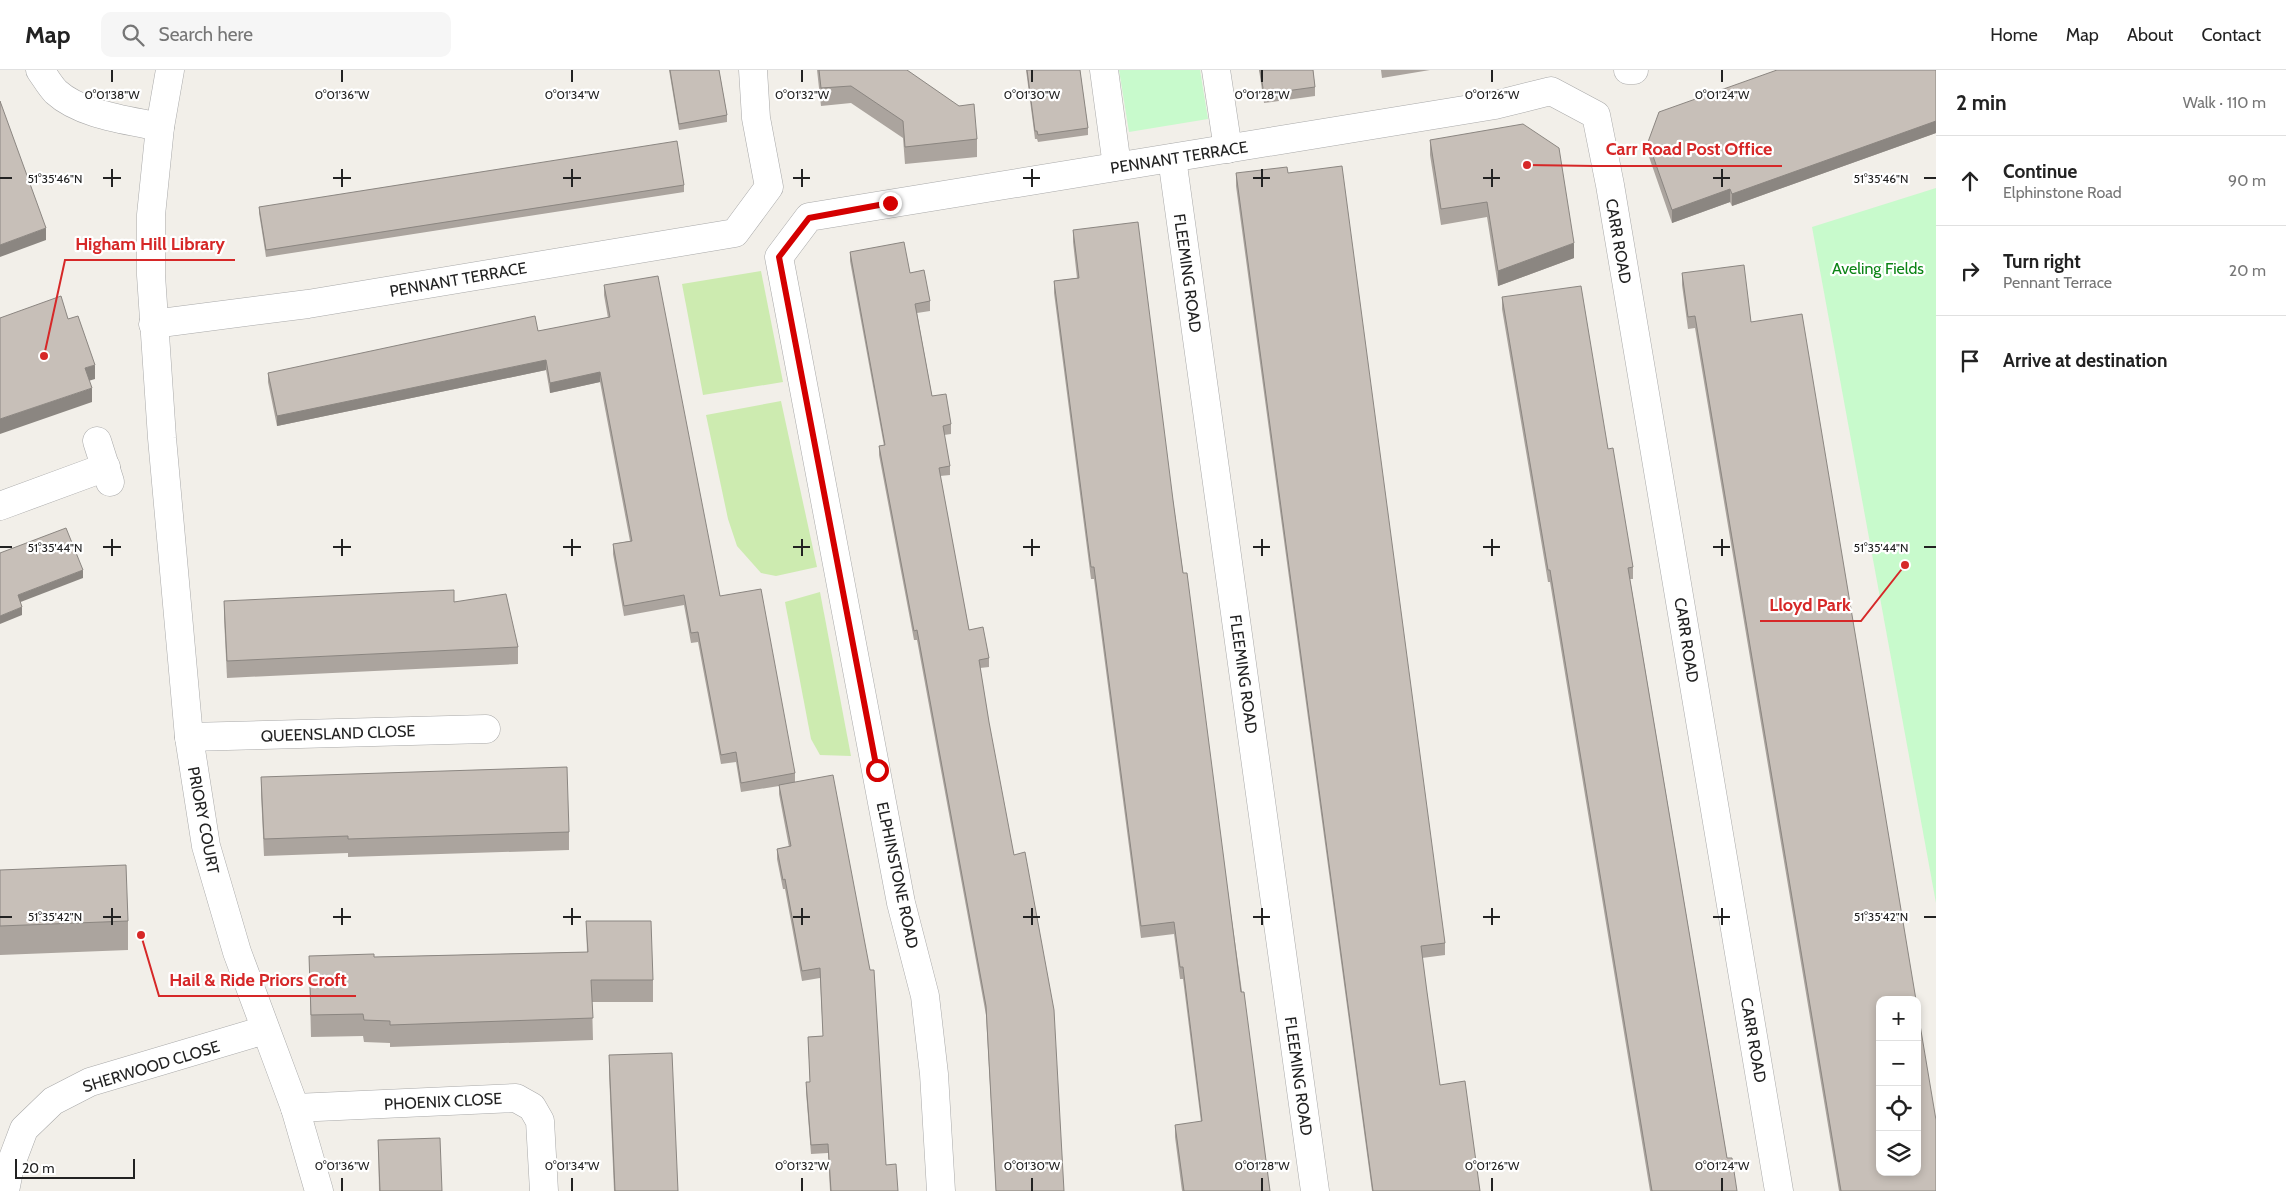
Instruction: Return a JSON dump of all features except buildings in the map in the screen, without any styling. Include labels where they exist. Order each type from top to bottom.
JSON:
[{"type":"street","points":[[40,70],[57,92],[79,106],[94,112],[160,127]]},
{"type":"street","name":"PRIORY COURT","points":[[170,70],[160,127],[151,216],[153,324],[189,737],[206,846],[237,952],[295,1108],[319,1191]]},
{"type":"street","name":"PENNANT TERRACE","points":[[153,324],[308,304],[735,234],[769,187],[756,118],[753,70]]},
{"type":"street","points":[[1104,70],[1117,166]]},
{"type":"street","points":[[1216,70],[1228,149]]},
{"type":"street","points":[[1628,70],[1634,70]]},
{"type":"street","name":"PENNANT TERRACE","points":[[791,240],[809,218],[1495,104],[1551,90],[1574,102]]},
{"type":"street","name":"CARR ROAD","points":[[1574,102],[1596,115],[1610,185],[1779,1191]]},
{"type":"street","name":"FLEEMING ROAD","points":[[1172,158],[1315,1191]]},
{"type":"street","name":"ELPHINSTONE ROAD","points":[[791,240],[779,257],[901,903],[925,996],[934,1074],[941,1191]]},
{"type":"street","points":[[0,506],[108,475],[97,442]]},
{"type":"street","name":"QUEENSLAND CLOSE","points":[[189,737],[486,729]]},
{"type":"street","name":"SHERWOOD CLOSE","points":[[5,1191],[10,1166],[24,1129],[53,1101],[90,1082],[265,1030]]},
{"type":"street","name":"PHOENIX CLOSE","points":[[295,1108],[516,1098],[532,1107],[540,1121],[544,1191]]},
{"type":"green space","points":[[1119,70],[1200,70],[1208,119],[1129,132]]},
{"type":"green space","name":"Aveling Fields","points":[[1936,188],[1936,903],[1812,227]]},
{"type":"green space","points":[[761,271],[783,382],[703,395],[682,284]]},
{"type":"green space","points":[[781,401],[817,567],[776,576],[761,573],[737,546],[728,519],[706,415]]},
{"type":"green space","points":[[820,592],[851,756],[820,755],[811,739],[785,602]]},
{"type":"place","name":"Carr Road Post Office","points":[[1527,165]]},
{"type":"place","name":"Higham Hill Library","points":[[44,356]]},
{"type":"place","name":"Lloyd Park","points":[[1905,565]]},
{"type":"place","name":"Hail & Ride Priors Croft","points":[[141,935]]},
{"type":"route","points":[[877,770],[779,257],[809,218],[890,203]]}]
